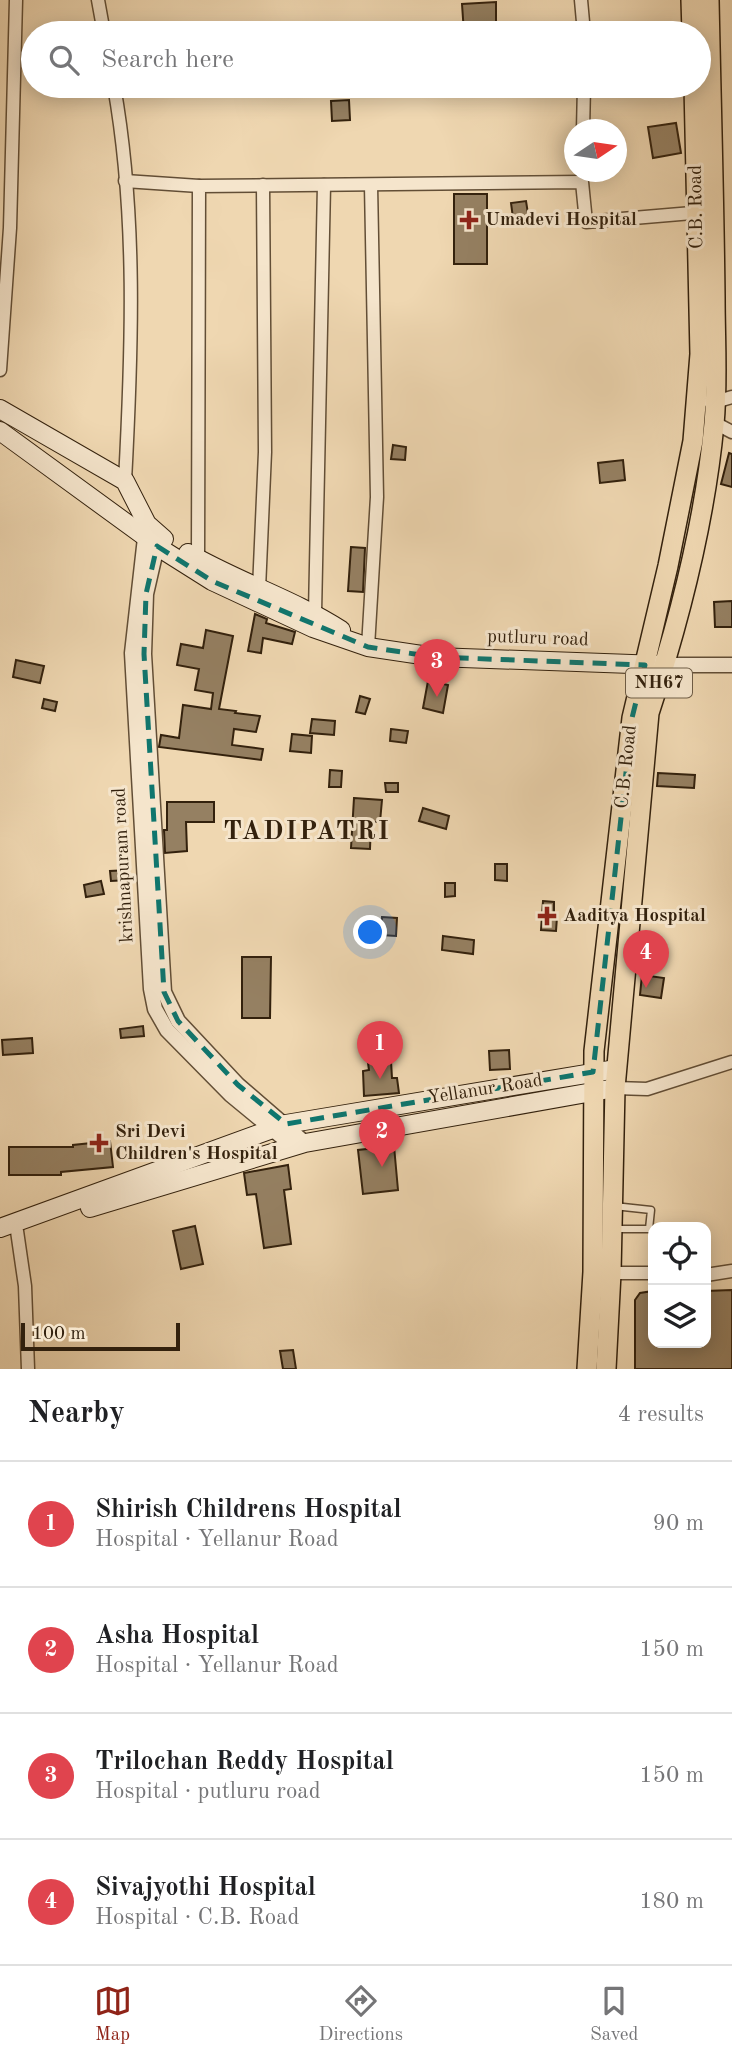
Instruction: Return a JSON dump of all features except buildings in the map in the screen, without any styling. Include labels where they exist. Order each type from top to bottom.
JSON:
[{"type":"highway","points":[[691,0],[692,21]]},
{"type":"highway","name":"NH67","points":[[709,0],[709,21]]},
{"type":"highway","name":"C.B. Road","points":[[695,98],[706,212]]},
{"type":"highway","name":"NH67","points":[[606,1369],[602,1273],[611,1230],[615,1079],[649,713],[665,665],[723,427],[714,399],[706,212],[708,98]]},
{"type":"highway","name":"C.B. Road","points":[[587,1369],[602,1273],[593,1093],[594,1051],[632,718],[668,566],[693,441],[714,399]]},
{"type":"main road","points":[[0,409],[125,481],[153,536],[259,589],[315,613],[368,647]]},
{"type":"main road","points":[[0,431],[153,536],[212,581],[313,628],[368,647]]},
{"type":"main road","name":"putluru road","points":[[368,647],[435,657],[665,665]]},
{"type":"main road","points":[[6,1232],[279,1125],[593,1072],[615,1079]]},
{"type":"main road","name":"Yellanur Road","points":[[6,1232],[299,1144],[593,1093],[615,1079]]},
{"type":"street","points":[[0,370],[10,228],[16,0]]},
{"type":"street","points":[[98,0],[102,21]]},
{"type":"street","points":[[581,0],[583,21]]},
{"type":"street","points":[[116,98],[125,181],[132,354],[125,481]]},
{"type":"street","points":[[583,119],[584,98]]},
{"type":"street","points":[[125,181],[199,186],[324,186],[564,178]]},
{"type":"street","points":[[582,182],[586,222],[706,212]]},
{"type":"street","points":[[368,647],[377,497],[371,185]]},
{"type":"street","points":[[198,559],[199,186]]},
{"type":"street","points":[[259,589],[265,453],[263,186]]},
{"type":"street","points":[[315,613],[324,186]]},
{"type":"street","name":"krishnapuram road","points":[[153,536],[146,594],[144,654],[164,992],[178,1021],[299,1144]]},
{"type":"street","points":[[665,665],[732,665]]},
{"type":"street","points":[[615,1079],[647,1088],[732,1062]]},
{"type":"street","points":[[6,1232],[25,1286],[28,1369]]},
{"type":"street","points":[[711,1274],[732,1271]]},
{"type":"street","points":[[602,1273],[648,1273]]},
{"type":"lane","points":[[611,1230],[649,1229],[651,1210],[612,1206]]},
{"type":"highlighted area","points":[[157,546],[212,581],[368,647],[435,657],[645,665],[632,718],[593,1072],[286,1124],[238,1085],[178,1021],[164,992],[144,654],[146,594]]},
{"type":"place","name":"Umadevi Hospital","points":[[469,220]]},
{"type":"place","name":"Trilochan Reddy Hospital","points":[[437,697]]},
{"type":"place","name":"Aaditya Hospital","points":[[547,916]]},
{"type":"place","name":"Sivajyothi Hospital","points":[[646,988]]},
{"type":"place","name":"Shirish Childrens Hospital","points":[[380,1079]]},
{"type":"place","name":"Sri Devi Children's Hospital","points":[[99,1143]]},
{"type":"place","name":"Asha Hospital","points":[[382,1167]]},
{"type":"district","name":"TADIPATRI","points":[[307,832]]}]
